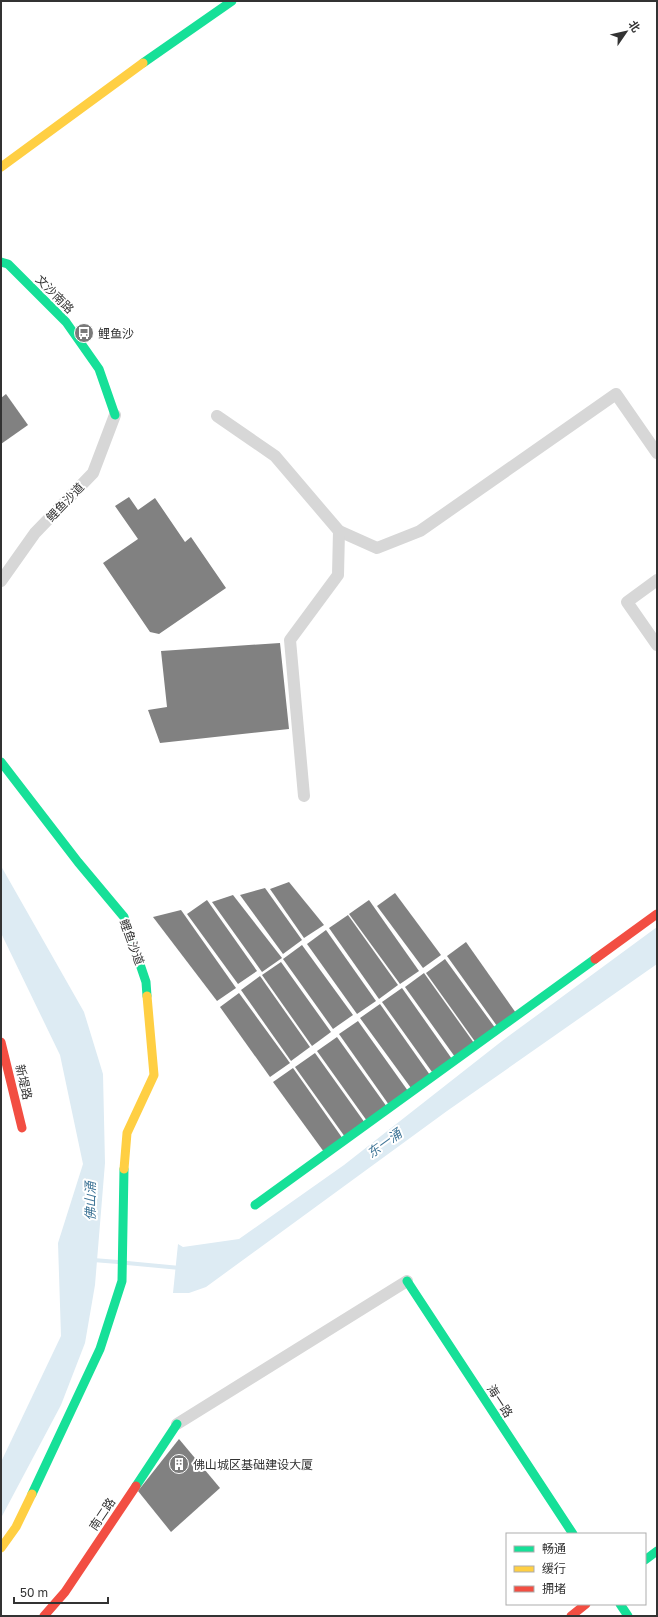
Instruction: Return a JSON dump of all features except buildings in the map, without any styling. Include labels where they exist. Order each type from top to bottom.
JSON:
[{"type":"street","points":[[1,167],[123,77],[232,1]]},
{"type":"street","name":"文沙南路","points":[[1,262],[8,264],[66,322],[99,369],[115,415]]},
{"type":"street","points":[[217,416],[274,456],[339,531],[377,548],[420,531],[616,394],[657,454]]},
{"type":"street","name":"鲤鱼沙道","points":[[1,581],[35,533],[93,473],[115,415]]},
{"type":"street","points":[[304,796],[290,640],[338,575],[339,531]]},
{"type":"street","points":[[657,580],[627,602],[657,646]]},
{"type":"street","name":"鲤鱼沙道","points":[[1,762],[78,862],[124,917],[146,982],[154,1075],[127,1133],[122,1281],[100,1349],[16,1527],[1,1548]]},
{"type":"street","points":[[255,1205],[657,914]]},
{"type":"street","name":"新堤路","points":[[1,1042],[22,1128]]},
{"type":"street","points":[[176,1424],[407,1281]]},
{"type":"street","name":"海一路","points":[[407,1281],[572,1533]]},
{"type":"street","name":"南二路","points":[[44,1616],[65,1592],[176,1424]]},
{"type":"street","points":[[646,1559],[657,1551]]},
{"type":"street","points":[[571,1616],[585,1605]]},
{"type":"street","points":[[621,1605],[628,1616]]},
{"type":"water","name":"佛山涌","points":[[1,866],[84,1012],[103,1074],[105,1163],[95,1285],[85,1343],[61,1405],[1,1518],[1,1462],[61,1336],[58,1243],[83,1164],[60,1055],[1,933]]},
{"type":"water","points":[[657,927],[657,964],[447,1111],[206,1287],[189,1293],[173,1293],[178,1244],[183,1247],[239,1239],[344,1165],[502,1041]]},
{"type":"waterway","name":"东一涌","points":[[93,1260],[118,1262]]},
{"type":"waterway","name":"东一涌","points":[[127,1263],[180,1268]]},
{"type":"traffic: fast","points":[[143,63],[232,1]]},
{"type":"traffic: fast","points":[[1,262],[8,264],[66,322],[99,369],[115,415]]},
{"type":"traffic: fast","points":[[1,762],[78,862],[124,917],[146,982],[147,996]]},
{"type":"traffic: fast","points":[[255,1205],[595,959]]},
{"type":"traffic: fast","points":[[32,1494],[100,1349],[122,1281],[124,1169]]},
{"type":"traffic: fast","points":[[407,1281],[572,1533]]},
{"type":"traffic: fast","points":[[136,1486],[177,1424]]},
{"type":"traffic: fast","points":[[646,1559],[657,1551]]},
{"type":"traffic: fast","points":[[621,1605],[628,1616]]},
{"type":"traffic: slow","points":[[1,167],[143,63]]},
{"type":"traffic: slow","points":[[124,1169],[127,1133],[154,1075],[147,996]]},
{"type":"traffic: slow","points":[[1,1548],[16,1527],[32,1494]]},
{"type":"traffic: jam","points":[[595,959],[657,914]]},
{"type":"traffic: jam","points":[[1,1042],[22,1128]]},
{"type":"traffic: jam","points":[[44,1616],[65,1592],[136,1486]]},
{"type":"traffic: jam","points":[[571,1616],[585,1605]]},
{"type":"place","name":"鲤鱼沙","points":[[84,333]]},
{"type":"place","name":"佛山城区基础建设大厦","points":[[179,1464]]}]
